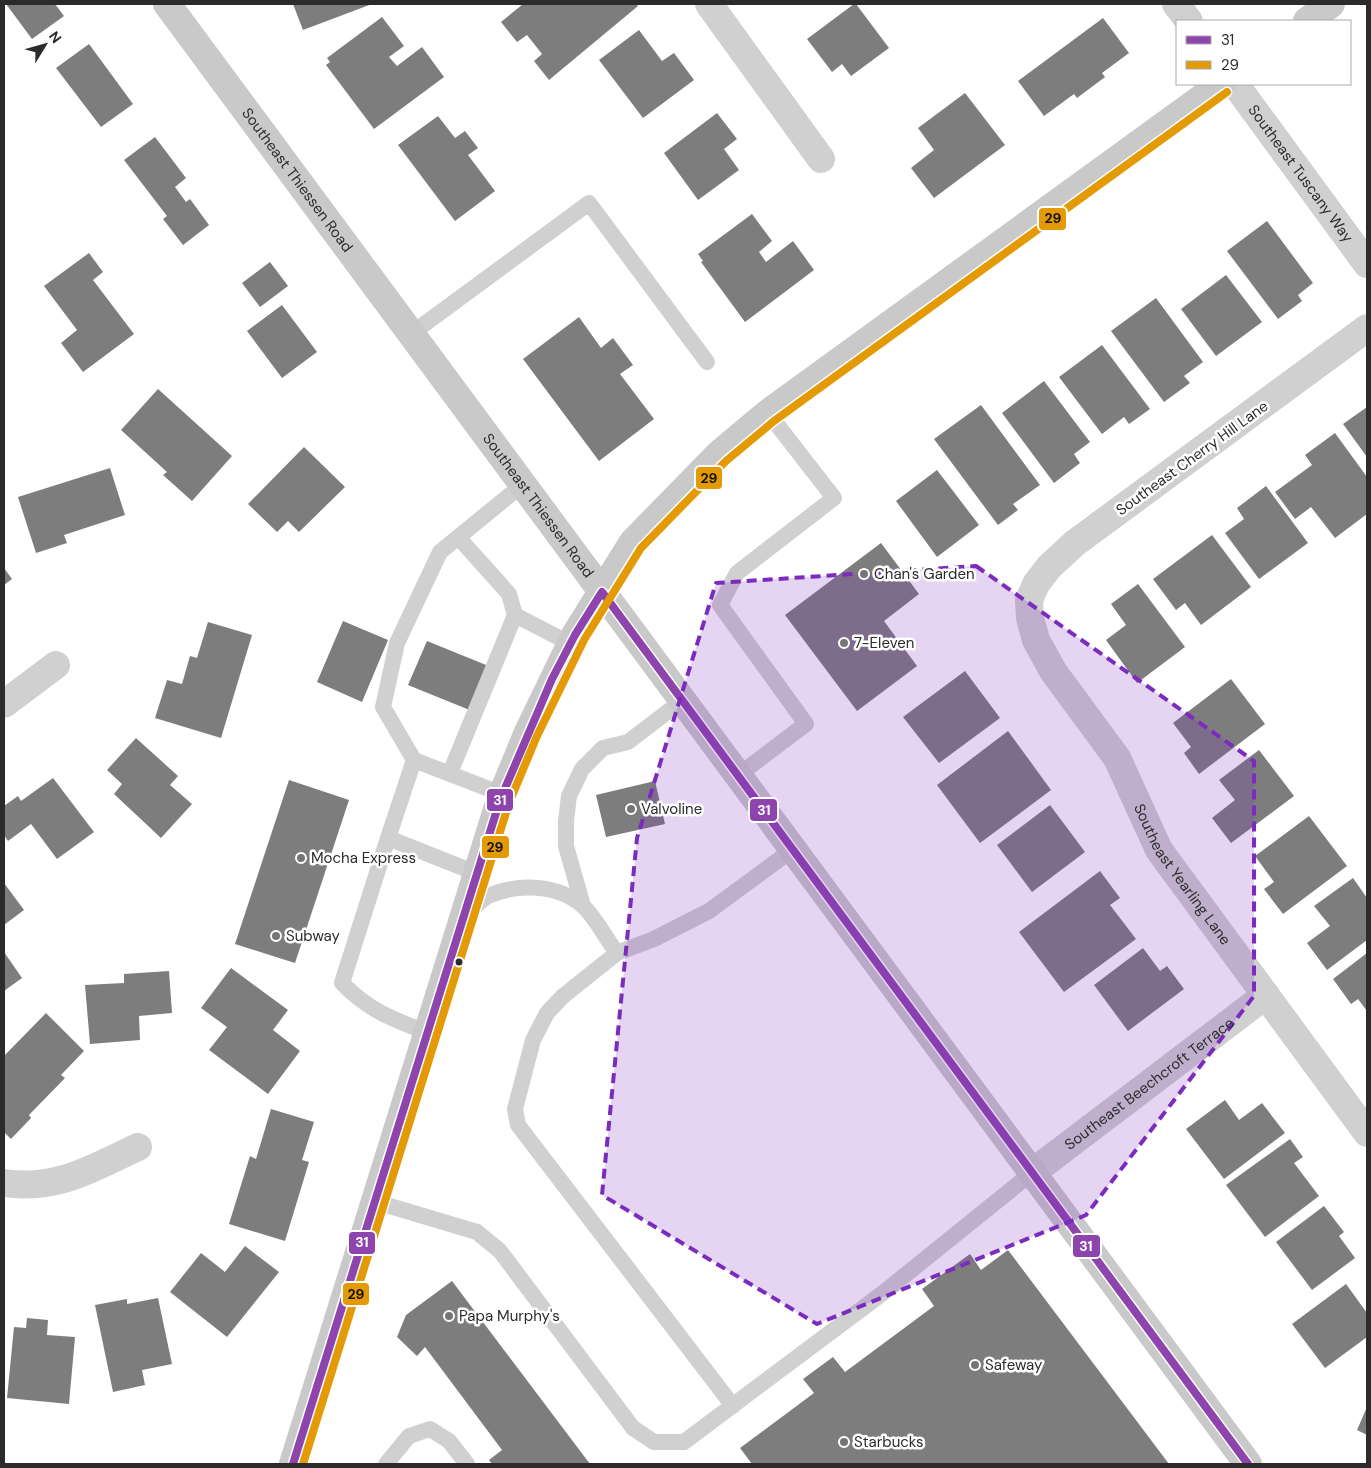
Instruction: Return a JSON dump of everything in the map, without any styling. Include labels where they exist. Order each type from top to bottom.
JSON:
[{"type":"street","name":"Southeast Thiessen Road","points":[[167,4],[1248,1464]]},
{"type":"street","points":[[709,4],[821,159]]},
{"type":"street","points":[[1176,4],[1188,20]]},
{"type":"street","points":[[1308,20],[1331,4]]},
{"type":"street","points":[[293,1464],[373,1200],[502,794],[528,732],[571,644],[602,592],[640,535],[719,454],[768,413],[1220,85]]},
{"type":"street","name":"Southeast Tuscany Way","points":[[1235,85],[1367,264]]},
{"type":"street","name":"Southeast Cherry Hill Lane","points":[[1029,600],[1036,584],[1049,567],[1075,543],[1367,328]]},
{"type":"street","name":"Southeast Yearling Lane","points":[[1029,600],[1030,618],[1036,640],[1053,670],[1118,758],[1159,850],[1367,1133]]},
{"type":"street","points":[[4,704],[56,664]]},
{"type":"street","name":"Southeast Beechcroft Terrace","points":[[1033,1172],[1266,995]]},
{"type":"street","points":[[4,1183],[24,1186],[67,1180],[138,1146]]},
{"type":"lane","points":[[411,334],[589,203],[706,362]]},
{"type":"lane","points":[[737,776],[806,724],[720,605],[736,573],[834,498],[768,413]]},
{"type":"lane","points":[[502,794],[414,760],[383,707],[397,643],[440,552],[522,485]]},
{"type":"lane","points":[[450,773],[515,616],[509,594],[458,537]]},
{"type":"lane","points":[[515,616],[571,644]]},
{"type":"lane","points":[[617,953],[583,906],[566,846],[569,796],[582,770],[602,748],[628,742],[682,700]]},
{"type":"lane","points":[[414,760],[342,983],[358,1000],[384,1016],[426,1032]]},
{"type":"lane","points":[[388,838],[476,873]]},
{"type":"lane","points":[[733,1406],[518,1125],[514,1109],[533,1040],[547,1013],[562,997],[617,953],[654,939],[708,911],[792,850]]},
{"type":"lane","points":[[462,918],[488,896],[515,889],[540,886],[559,892],[583,906]]},
{"type":"lane","points":[[373,1200],[477,1232],[500,1251],[633,1428],[654,1442],[684,1442],[883,1293],[1033,1172]]},
{"type":"lane","points":[[386,1464],[409,1436],[430,1429],[449,1441],[467,1464]]},
{"type":"highlighted area","points":[[976,566],[1254,761],[1254,996],[1086,1215],[817,1324],[602,1195],[637,838],[716,583]]},
{"type":"building","points":[[6,4],[55,4],[64,16],[32,39]]},
{"type":"building","points":[[293,4],[372,4],[303,30]]},
{"type":"building","points":[[523,4],[636,4],[638,6],[549,80],[534,61],[542,54],[527,35],[517,42],[501,22]]},
{"type":"building","points":[[856,4],[889,48],[851,76],[842,64],[832,72],[807,39]]},
{"type":"building","points":[[382,17],[404,46],[389,57],[397,66],[422,47],[444,77],[374,129],[326,65],[330,62],[327,58]]},
{"type":"building","points":[[1103,18],[1129,53],[1102,73],[1105,77],[1077,98],[1074,94],[1044,116],[1018,81]]},
{"type":"building","points":[[639,30],[662,61],[674,53],[694,80],[643,118],[599,60]]},
{"type":"building","points":[[89,44],[133,104],[101,127],[56,68]]},
{"type":"building","points":[[965,93],[1005,145],[934,198],[911,168],[934,150],[918,128]]},
{"type":"building","points":[[717,113],[737,139],[724,149],[739,170],[698,200],[664,153]]},
{"type":"building","points":[[438,116],[455,138],[465,131],[478,148],[468,155],[495,191],[455,221],[398,145]]},
{"type":"building","points":[[155,137],[186,178],[175,187],[186,202],[190,199],[209,225],[183,245],[163,219],[167,216],[124,160]]},
{"type":"building","points":[[752,214],[772,241],[759,252],[766,262],[793,241],[814,270],[745,322],[701,262],[703,261],[698,254]]},
{"type":"building","points":[[1267,221],[1313,283],[1298,295],[1302,301],[1278,319],[1227,251]]},
{"type":"building","points":[[89,253],[103,272],[93,280],[134,334],[83,372],[61,343],[77,330],[44,286]]},
{"type":"building","points":[[270,262],[288,286],[260,307],[242,283]]},
{"type":"building","points":[[1226,275],[1262,322],[1216,356],[1181,309]]},
{"type":"building","points":[[1156,298],[1203,362],[1184,376],[1190,383],[1164,402],[1111,331]]},
{"type":"building","points":[[282,305],[317,352],[282,378],[247,331]]},
{"type":"building","points":[[579,317],[601,348],[613,338],[633,365],[620,374],[654,419],[599,461],[523,359]]},
{"type":"building","points":[[1102,345],[1150,409],[1129,424],[1124,417],[1102,434],[1059,377]]},
{"type":"building","points":[[1044,381],[1090,442],[1074,454],[1080,463],[1054,483],[1002,413]]},
{"type":"building","points":[[158,389],[232,456],[192,501],[163,475],[167,472],[121,430]]},
{"type":"building","points":[[981,405],[1040,485],[1013,504],[1018,510],[998,525],[934,439]]},
{"type":"building","points":[[1367,407],[1367,457],[1343,424]]},
{"type":"building","points":[[1335,433],[1367,477],[1367,514],[1335,538],[1311,507],[1295,519],[1275,492],[1312,465],[1305,455]]},
{"type":"building","points":[[304,447],[345,487],[299,532],[288,521],[277,532],[248,504]]},
{"type":"building","points":[[110,468],[125,515],[64,535],[67,543],[36,553],[18,497]]},
{"type":"building","points":[[937,470],[979,525],[937,557],[896,501]]},
{"type":"building","points":[[1266,486],[1308,543],[1259,579],[1225,533],[1244,519],[1237,508]]},
{"type":"building","points":[[1212,535],[1251,587],[1201,625],[1185,603],[1176,610],[1153,579]]},
{"type":"building","points":[[881,543],[919,594],[884,621],[917,666],[857,711],[785,615]]},
{"type":"building","points":[[4,568],[12,579],[4,585]]},
{"type":"building","points":[[1138,584],[1185,647],[1137,683],[1106,640],[1126,625],[1111,604]]},
{"type":"building","points":[[343,621],[388,640],[362,702],[317,682]]},
{"type":"building","points":[[208,622],[252,635],[221,738],[155,718],[167,680],[182,684],[190,656],[197,658]]},
{"type":"building","points":[[427,641],[491,667],[472,711],[408,685]]},
{"type":"building","points":[[965,671],[1000,718],[939,763],[903,717]]},
{"type":"building","points":[[1231,679],[1265,724],[1199,774],[1184,753],[1191,747],[1173,723]]},
{"type":"building","points":[[1008,731],[1051,790],[980,843],[937,785]]},
{"type":"building","points":[[136,738],[178,776],[170,785],[192,804],[161,838],[114,794],[122,784],[107,770]]},
{"type":"building","points":[[1259,750],[1294,796],[1231,843],[1212,818],[1235,800],[1219,780]]},
{"type":"building","points":[[53,778],[94,832],[57,859],[31,824],[8,841],[4,835],[4,806],[18,796],[21,801]]},
{"type":"building","points":[[289,780],[349,800],[295,963],[235,944]]},
{"type":"building","name":"Valvoline","points":[[655,781],[665,824],[606,837],[596,795]]},
{"type":"building","points":[[1050,805],[1085,852],[1032,892],[997,845]]},
{"type":"building","points":[[1309,816],[1347,866],[1283,914],[1264,889],[1274,882],[1255,856]]},
{"type":"building","points":[[1100,871],[1120,898],[1110,905],[1136,939],[1064,992],[1019,932]]},
{"type":"building","points":[[1353,878],[1367,898],[1367,940],[1327,970],[1307,943],[1330,926],[1314,906]]},
{"type":"building","points":[[4,883],[24,910],[4,925]]},
{"type":"building","points":[[1143,948],[1160,971],[1167,966],[1184,989],[1128,1031],[1094,985]]},
{"type":"building","points":[[4,952],[22,978],[4,991]]},
{"type":"building","points":[[1367,953],[1367,1011],[1358,999],[1351,1004],[1333,979]]},
{"type":"building","points":[[231,968],[288,1010],[273,1030],[300,1051],[268,1094],[209,1050],[227,1027],[201,1008]]},
{"type":"building","points":[[169,971],[172,1013],[139,1016],[140,1040],[90,1044],[85,985],[124,983],[124,974]]},
{"type":"building","points":[[46,1013],[84,1051],[61,1075],[65,1078],[29,1115],[31,1118],[11,1139],[4,1132],[4,1056]]},
{"type":"building","points":[[1225,1100],[1239,1120],[1262,1103],[1285,1133],[1224,1179],[1186,1129]]},
{"type":"building","points":[[271,1109],[314,1122],[302,1160],[309,1162],[285,1241],[229,1224],[250,1156],[256,1159]]},
{"type":"building","points":[[1290,1139],[1303,1157],[1294,1163],[1319,1196],[1265,1237],[1226,1185]]},
{"type":"building","points":[[1324,1206],[1344,1232],[1339,1236],[1355,1258],[1312,1290],[1276,1242]]},
{"type":"building","points":[[245,1246],[279,1272],[227,1337],[170,1292],[201,1253],[225,1272]]},
{"type":"building","name":"Safeway","points":[[1008,1250],[1169,1464],[752,1464],[740,1448],[814,1393],[803,1379],[833,1357],[845,1372],[934,1306],[922,1289],[970,1254],[981,1270]]},
{"type":"building","points":[[452,1281],[590,1464],[492,1464],[489,1460],[502,1450],[425,1347],[417,1356],[397,1337],[406,1315]]},
{"type":"building","points":[[1346,1284],[1367,1313],[1367,1337],[1325,1368],[1292,1324]]},
{"type":"building","points":[[158,1298],[172,1364],[142,1370],[145,1385],[113,1392],[95,1305],[127,1299],[127,1304]]},
{"type":"building","points":[[27,1318],[48,1320],[47,1335],[75,1337],[69,1404],[7,1398],[14,1327],[26,1328]]},
{"type":"building","points":[[1367,1407],[1367,1435],[1357,1430]]},
{"type":"transit line","name":"29","points":[[303,1464],[509,803],[537,736],[584,640],[641,548],[726,461],[774,421],[1227,92]]},
{"type":"transit line","name":"31","points":[[602,592],[1248,1464]]},
{"type":"transit line","name":"31","points":[[293,1464],[500,800],[552,679],[575,635],[602,592]]},
{"type":"place","name":"Chan's Garden","points":[[864,574]]},
{"type":"place","name":"7-Eleven","points":[[844,643]]},
{"type":"place","name":"Valvoline","points":[[631,809]]},
{"type":"place","name":"Mocha Express","points":[[301,858]]},
{"type":"place","name":"Subway","points":[[276,936]]},
{"type":"place","name":"Papa Murphy's","points":[[449,1316]]},
{"type":"place","name":"Safeway","points":[[975,1365]]},
{"type":"place","name":"Starbucks","points":[[844,1442]]}]
